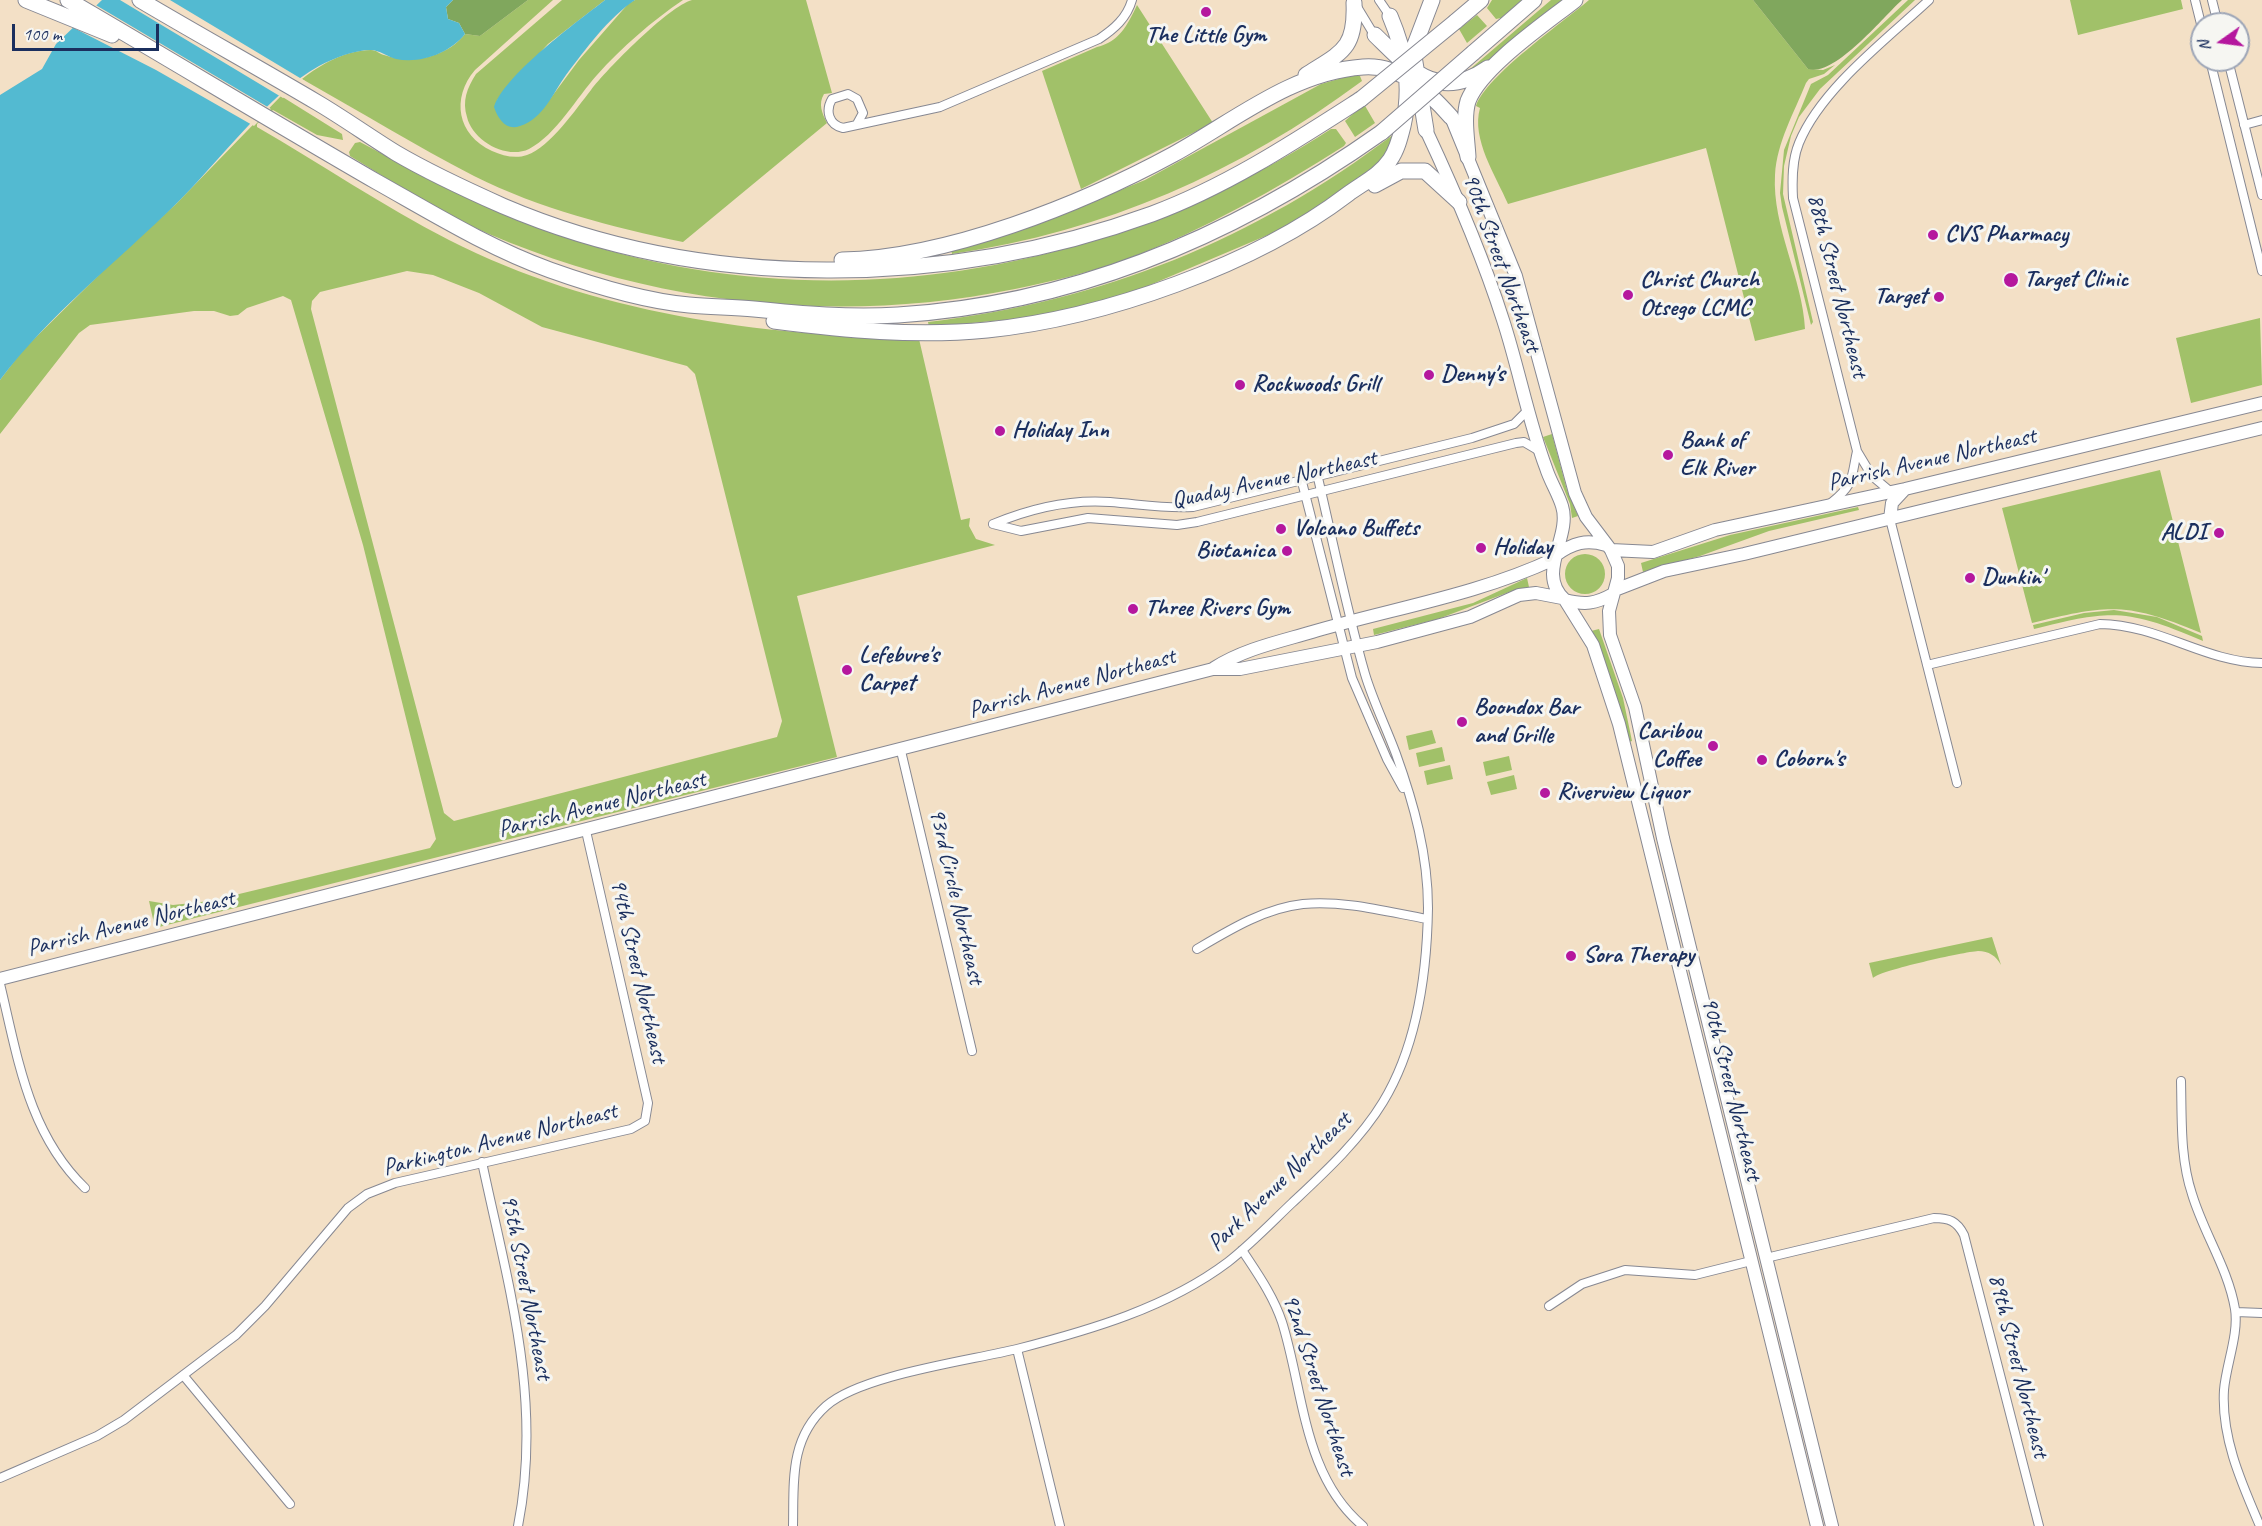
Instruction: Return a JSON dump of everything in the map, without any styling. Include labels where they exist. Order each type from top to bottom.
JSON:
[{"type":"highway","points":[[26,0],[173,61]]},
{"type":"highway","points":[[68,0],[291,134],[443,220],[549,269],[612,289],[687,305],[840,316],[898,315],[975,307],[1040,294],[1106,276],[1229,226],[1291,193],[1382,132],[1534,0]]},
{"type":"highway","points":[[1340,202],[1382,170],[1392,159],[1399,143],[1413,79],[1413,50],[1432,0]]},
{"type":"highway","points":[[143,2],[322,105],[397,153],[505,207],[562,229],[692,258],[763,267],[831,270],[895,269],[970,260],[1029,249],[1153,213],[1210,189],[1274,155],[1361,99],[1481,0]]},
{"type":"highway","points":[[1286,88],[1337,71],[1364,67],[1413,79],[1454,82],[1471,78],[1505,56],[1575,0]]},
{"type":"highway","points":[[692,258],[782,262],[855,260],[911,252],[989,231],[1072,202],[1173,154],[1286,88],[1349,44],[1355,25],[1353,1]]},
{"type":"highway","points":[[1390,16],[1413,79],[1426,130]]},
{"type":"highway","points":[[1375,35],[1450,117]]},
{"type":"highway","points":[[1468,157],[1466,118],[1468,101],[1480,82],[1505,56]]},
{"type":"highway","points":[[717,306],[750,318],[868,332],[950,332],[1024,324],[1119,303],[1182,280],[1254,250],[1390,175],[1412,169],[1425,171],[1459,202]]},
{"type":"main road","name":"90th Street Northeast","points":[[1450,117],[1516,276],[1575,493],[1590,523],[1609,548]]},
{"type":"main road","name":"90th Street Northeast","points":[[1426,130],[1459,202],[1489,279],[1541,452],[1564,510],[1563,532],[1554,557]]},
{"type":"main road","name":"Parrish Avenue Northeast","points":[[1609,548],[1653,552],[1715,530],[1905,489],[2262,403]]},
{"type":"main road","name":"Parrish Avenue Northeast","points":[[1614,592],[1664,571],[1890,519],[2262,428]]},
{"type":"main road","points":[[1890,519],[1892,503],[1905,489]]},
{"type":"main road","points":[[1585,541],[1609,548],[1618,566],[1614,592],[1593,604],[1563,599],[1553,579],[1554,557],[1574,543],[1585,541]]},
{"type":"main road","name":"Parrish Avenue Northeast","points":[[1213,669],[1236,654],[1338,624],[1476,590],[1554,557]]},
{"type":"main road","name":"90th Street Northeast","points":[[1614,592],[1609,611],[1610,635],[1635,707],[1663,838],[1832,1526]]},
{"type":"main road","name":"Parrish Avenue Northeast","points":[[0,979],[901,751],[1213,669],[1240,669],[1359,645],[1462,619],[1519,595],[1536,593],[1563,599]]},
{"type":"main road","name":"90th Street Northeast","points":[[1563,599],[1593,645],[1618,724],[1817,1526]]},
{"type":"street","points":[[857,124],[863,113],[857,99],[848,94],[832,99],[828,112],[833,124],[843,128],[940,106],[1084,47],[1113,30],[1124,17],[1132,0]]},
{"type":"street","points":[[1379,0],[1413,50]]},
{"type":"street","name":"88th Street Northeast","points":[[1891,492],[1872,476],[1857,451],[1793,198],[1794,160],[1806,131],[1826,98],[1929,0]]},
{"type":"street","points":[[1353,1],[1375,35]]},
{"type":"street","points":[[2213,72],[2262,271]]},
{"type":"street","points":[[2231,72],[2262,195]]},
{"type":"street","points":[[2244,125],[2262,120]]},
{"type":"street","name":"Quaday Avenue Northeast","points":[[1529,409],[1514,424],[1492,432],[1318,478],[1193,507],[1173,508],[1076,502],[1015,515],[993,524],[1021,531],[1088,518],[1177,525],[1305,497],[1516,442],[1524,442],[1541,452]]},
{"type":"street","name":"88th Street Northeast","points":[[1830,505],[1843,494],[1853,480],[1857,451]]},
{"type":"street","name":"Park Avenue Northeast","points":[[793,1526],[794,1467],[797,1448],[805,1431],[827,1405],[861,1386],[1082,1331],[1148,1307],[1207,1277],[1242,1250],[1325,1172],[1367,1126],[1388,1093],[1404,1058],[1415,1020],[1428,919],[1427,873],[1412,804],[1366,675],[1318,478]]},
{"type":"street","name":"Park Avenue Northeast","points":[[1302,482],[1344,647],[1361,702],[1387,759],[1412,804]]},
{"type":"street","points":[[1890,519],[1957,783]]},
{"type":"street","points":[[1928,665],[2100,624],[2126,624],[2153,631],[2222,658],[2241,663],[2262,663]]},
{"type":"street","name":"93rd Circle Northeast","points":[[901,751],[972,1051]]},
{"type":"street","name":"94th Street Northeast","points":[[586,831],[648,1103],[645,1121]]},
{"type":"street","points":[[1197,949],[1261,916],[1303,904],[1324,903],[1428,919]]},
{"type":"street","points":[[0,984],[22,1075],[38,1121],[64,1168],[85,1188]]},
{"type":"street","points":[[2181,1081],[2182,1152],[2188,1180],[2198,1213],[2223,1267],[2236,1312],[2226,1371],[2224,1413],[2234,1459],[2260,1526]]},
{"type":"street","name":"Parkington Avenue Northeast","points":[[0,1478],[109,1430],[236,1335],[265,1306],[332,1223],[367,1194],[389,1184],[631,1129],[645,1121]]},
{"type":"street","name":"95th Street Northeast","points":[[482,1162],[526,1380],[527,1471],[518,1526]]},
{"type":"street","name":"89th Street Northeast","points":[[1766,1258],[1934,1218],[1952,1220],[1959,1225],[1964,1234],[2039,1526]]},
{"type":"street","name":"92nd Street Northeast","points":[[1242,1250],[1266,1287],[1282,1322],[1316,1457],[1325,1481],[1339,1503],[1363,1526]]},
{"type":"street","points":[[1549,1306],[1582,1284],[1625,1270],[1695,1275],[1751,1262]]},
{"type":"street","points":[[2236,1312],[2262,1313]]},
{"type":"street","points":[[1017,1349],[1060,1526]]},
{"type":"street","points":[[183,1375],[290,1504]]},
{"type":"green space","points":[[453,0],[528,0],[480,36],[465,34],[459,23],[448,19],[446,7]]},
{"type":"green space","points":[[528,0],[553,0],[475,70],[463,92],[461,115],[465,126],[480,144],[496,153],[518,157],[536,151],[545,144],[623,54],[669,14],[692,0],[806,0],[832,93],[824,94],[821,101],[822,112],[827,123],[683,242],[577,216],[499,188],[431,153],[302,79],[317,68],[352,52],[373,50],[395,58],[406,59],[428,57],[449,48],[465,34],[480,36]]},
{"type":"green space","points":[[562,0],[605,0],[548,44],[497,100],[550,99],[579,60],[628,4],[635,0],[683,0],[617,54],[539,143],[520,152],[510,152],[491,146],[476,133],[467,117],[465,100],[470,84],[476,74]]},
{"type":"green space","points":[[1492,0],[1522,0],[1501,18],[1496,19],[1487,8]]},
{"type":"green space","points":[[1551,0],[1568,0],[1494,60],[1471,73],[1469,70]]},
{"type":"green space","points":[[1589,0],[1753,0],[1808,69],[1823,70],[1835,65],[1824,74],[1809,79],[1806,83],[1791,117],[1776,163],[1775,194],[1778,214],[1799,291],[1805,329],[1755,341],[1706,148],[1508,204],[1482,145],[1478,120],[1480,108],[1476,106],[1494,80],[1509,65]]},
{"type":"green space","points":[[1753,0],[1902,0],[1871,32],[1844,55],[1819,69],[1808,69]]},
{"type":"green space","points":[[1908,0],[1915,0],[1820,89],[1799,117],[1791,136],[1784,166],[1783,194],[1813,322],[1811,325],[1782,207],[1780,193],[1784,150],[1811,84],[1828,75]]},
{"type":"green space","points":[[2070,0],[2181,0],[2183,9],[2078,35]]},
{"type":"green space","points":[[1137,5],[1213,123],[1081,189],[1042,71],[1105,45],[1117,37],[1126,26]]},
{"type":"green space","points":[[1477,15],[1487,26],[1467,43],[1459,29]]},
{"type":"green space","points":[[1349,76],[1360,76],[1362,81],[1267,144],[1168,193],[1064,230],[1009,244],[952,254],[951,248],[1081,206],[1145,180],[1321,84]]},
{"type":"green space","points":[[281,96],[342,134],[343,140],[317,135],[273,110],[257,124],[257,127],[424,227],[504,265],[561,286],[619,303],[678,316],[798,332],[919,339],[961,520],[970,518],[969,526],[976,539],[995,545],[797,596],[837,757],[155,928],[149,901],[173,905],[210,901],[430,848],[436,839],[363,545],[291,300],[283,296],[247,308],[238,315],[230,316],[214,311],[194,311],[90,325],[79,333],[0,434],[0,380],[22,351],[112,262],[176,204]],"holes":[[[407,271],[433,275],[479,293],[542,327],[687,366],[695,374],[782,721],[777,737],[454,821],[444,813],[311,309],[312,301],[320,292]]]},
{"type":"green space","points":[[1364,104],[1375,123],[1355,137],[1345,121]]},
{"type":"green space","points":[[1331,129],[1336,129],[1346,143],[1344,146],[1239,208],[1185,235],[1128,259],[1072,276],[1015,289],[948,300],[881,306],[815,306],[748,302],[682,292],[616,278],[552,258],[471,226],[401,187],[350,156],[349,152],[355,143],[360,142],[456,192],[530,225],[655,262],[755,277],[855,280],[955,272],[1054,252],[1150,221],[1243,180]]},
{"type":"green space","points":[[1394,134],[1389,159],[1315,211],[1275,232],[1117,299],[1025,318],[929,327],[928,322],[1055,299],[1174,260],[1231,235],[1287,205],[1341,172]]},
{"type":"green space","points":[[2260,318],[2262,385],[2191,403],[2176,338]]},
{"type":"green space","points":[[1552,434],[1567,490],[1578,516],[1572,518],[1570,504],[1543,437]]},
{"type":"green space","points":[[2160,470],[2201,633],[2154,616],[2118,609],[2080,612],[2032,623],[2002,508]]},
{"type":"green space","points":[[1858,507],[1859,510],[1769,531],[1700,556],[1643,572],[1641,563],[1730,535]]},
{"type":"green space","points":[[1585,554],[1599,560],[1605,574],[1599,588],[1585,594],[1571,588],[1565,574],[1571,560]]},
{"type":"green space","points":[[1527,578],[1529,587],[1512,591],[1438,619],[1374,635],[1373,629],[1473,603]]},
{"type":"green space","points":[[2114,610],[2157,617],[2202,636],[2203,641],[2156,623],[2120,616],[2083,618],[2034,629],[2033,625],[2084,613]]},
{"type":"green space","points":[[1599,629],[1623,698],[1632,741],[1629,742],[1591,631]]},
{"type":"green space","points":[[1432,730],[1436,743],[1409,750],[1406,736]]},
{"type":"green space","points":[[1442,747],[1445,761],[1419,767],[1416,753]]},
{"type":"green space","points":[[1509,756],[1512,770],[1486,776],[1483,762]]},
{"type":"green space","points":[[1450,765],[1453,779],[1427,785],[1424,771]]},
{"type":"green space","points":[[1514,775],[1517,789],[1491,795],[1487,782]]},
{"type":"green space","points":[[1992,937],[2001,965],[1992,955],[1978,951],[1906,966],[1873,978],[1869,963]]},
{"type":"water","points":[[102,0],[453,0],[446,7],[448,19],[459,23],[465,34],[443,52],[425,58],[396,59],[374,50],[358,51],[325,63],[300,78],[262,111],[176,204],[40,333],[0,380],[0,95],[42,69],[56,44]]},
{"type":"water","points":[[605,0],[635,0],[598,34],[566,75],[547,105],[535,118],[515,127],[503,123],[494,107],[512,79],[543,49]]},
{"type":"pier","points":[[120,0],[170,0],[305,81],[283,98]]},
{"type":"pier","points":[[94,4],[271,109],[254,126],[156,70],[70,26]]},
{"type":"place","name":"The Little Gym","points":[[1206,12]]},
{"type":"place","name":"CVS Pharmacy","points":[[1933,235]]},
{"type":"place","name":"Target Clinic","points":[[2011,280]]},
{"type":"place","name":"Christ Church Otsego LCMC","points":[[1628,295]]},
{"type":"place","name":"Target","points":[[1939,297]]},
{"type":"place","name":"Denny's","points":[[1429,375]]},
{"type":"place","name":"Rockwoods Grill","points":[[1240,385]]},
{"type":"place","name":"Holiday Inn","points":[[1000,431]]},
{"type":"place","name":"Bank of Elk River","points":[[1668,455]]},
{"type":"place","name":"Volcano Buffets","points":[[1281,529]]},
{"type":"place","name":"ALDI","points":[[2219,533]]},
{"type":"place","name":"Holiday","points":[[1481,548]]},
{"type":"place","name":"Biotanica","points":[[1287,551]]},
{"type":"place","name":"Dunkin'","points":[[1970,578]]},
{"type":"place","name":"Three Rivers Gym","points":[[1133,609]]},
{"type":"place","name":"Lefebvre's Carpet","points":[[847,670]]},
{"type":"place","name":"Boondox Bar and Grille","points":[[1462,722]]},
{"type":"place","name":"Caribou Coffee","points":[[1713,746]]},
{"type":"place","name":"Coborn's","points":[[1762,760]]},
{"type":"place","name":"Riverview Liquor","points":[[1545,793]]},
{"type":"place","name":"Sora Therapy","points":[[1571,956]]}]
